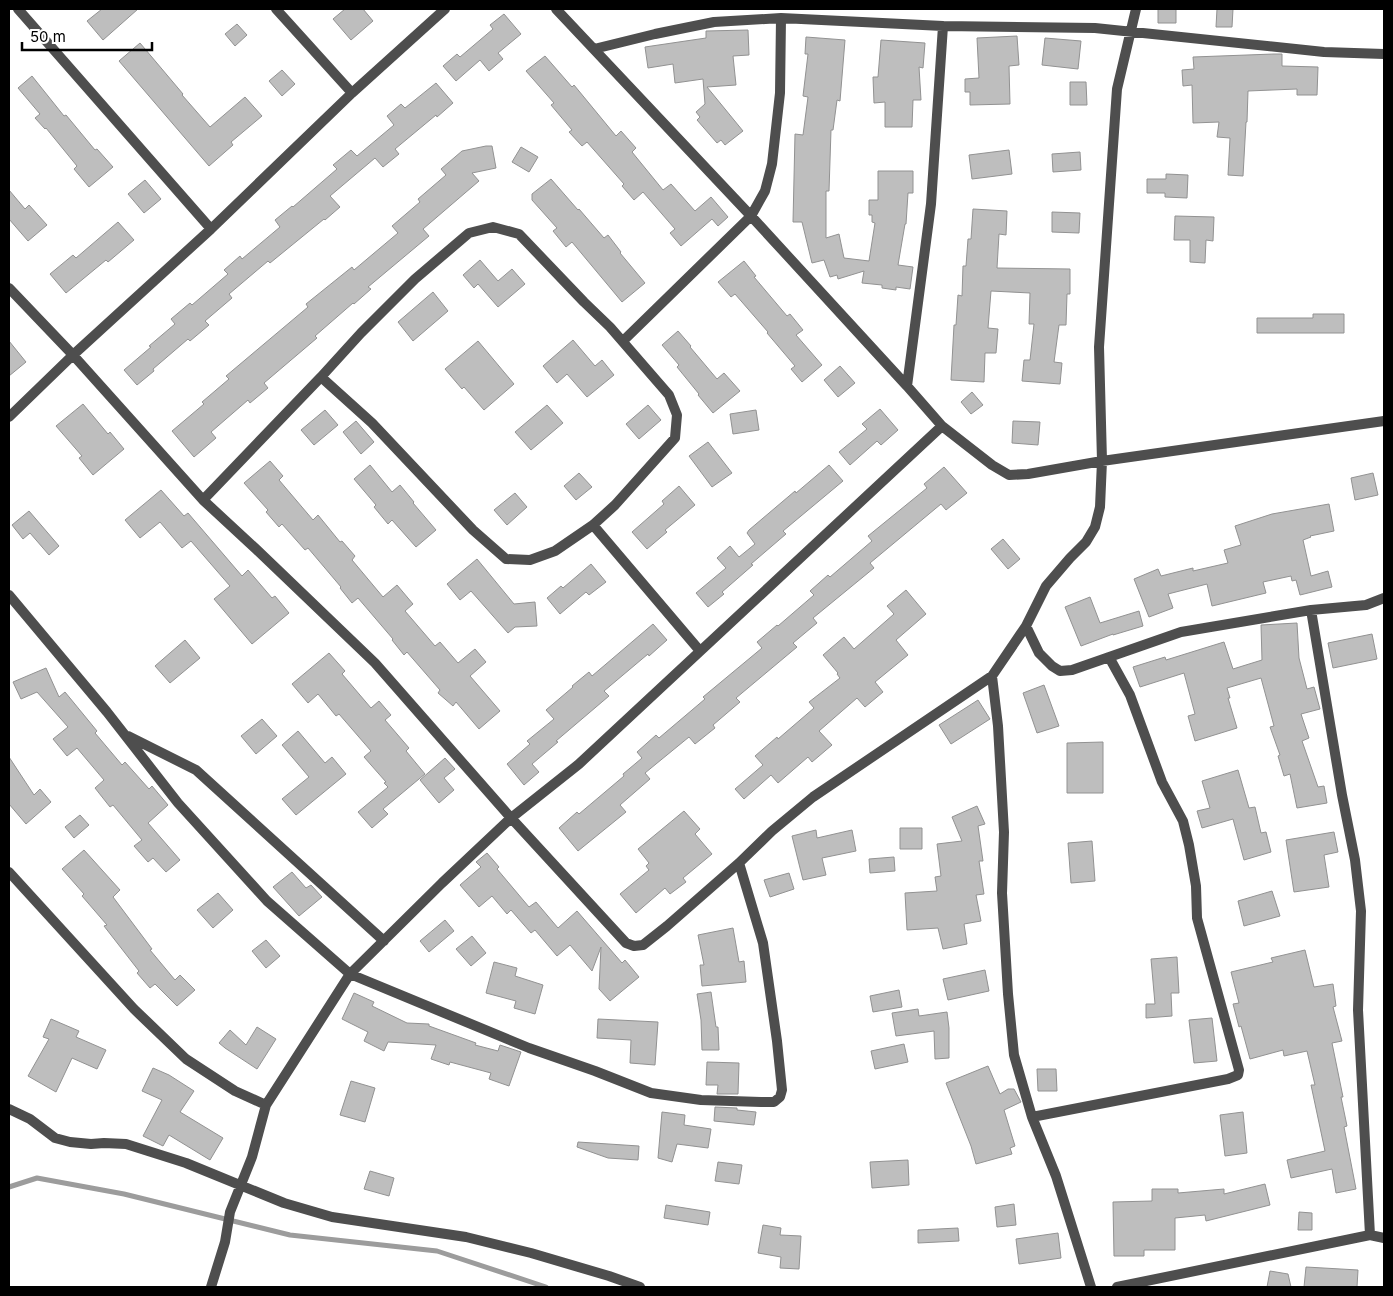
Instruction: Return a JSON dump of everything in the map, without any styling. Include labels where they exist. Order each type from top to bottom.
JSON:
[{"type":"street","points":[[18,9],[211,229]]},
{"type":"street","points":[[276,9],[352,93]]},
{"type":"street","points":[[9,417],[73,355],[211,229],[352,93],[445,9]]},
{"type":"street","points":[[556,9],[751,216],[942,426],[992,466],[1009,475],[1028,474],[1102,461],[1384,421]]},
{"type":"street","points":[[9,288],[73,355],[203,500],[375,664],[511,818],[626,943],[634,946],[643,945],[813,797],[992,676],[1026,626],[1046,586],[1086,542],[1095,527],[1100,507],[1102,461],[1100,347],[1117,89],[1132,33],[1136,9]]},
{"type":"street","points":[[594,49],[714,22],[781,18],[943,26],[1095,28],[1324,52],[1384,54]]},
{"type":"street","points":[[623,342],[751,216],[765,191],[772,164],[780,93],[781,18]]},
{"type":"street","points":[[907,386],[932,204],[943,26]]},
{"type":"street","points":[[203,500],[321,377],[360,332],[416,279],[468,233],[492,227],[519,234],[610,327],[669,395],[677,415],[675,438],[615,505],[593,525],[555,551],[530,560],[506,559],[473,530],[372,423],[321,377]]},
{"type":"street","points":[[210,1287],[225,1242],[230,1212],[252,1157],[266,1105],[350,974],[511,818],[579,764],[942,426]]},
{"type":"street","points":[[593,525],[700,651]]},
{"type":"street","points":[[9,595],[125,735],[178,803],[267,901],[350,974],[528,1048],[651,1093],[701,1100],[774,1102],[780,1097],[782,1090],[777,1041],[763,943],[739,863]]},
{"type":"street","points":[[1026,626],[1039,652],[1052,666],[1060,671],[1072,670],[1181,632],[1311,610],[1366,604],[1384,598]]},
{"type":"street","points":[[1311,610],[1342,795],[1355,860],[1361,911],[1358,1010],[1370,1236]]},
{"type":"street","points":[[1032,1117],[1228,1079],[1238,1075],[1239,1070],[1197,918],[1196,886],[1183,821],[1162,782],[1130,695],[1109,657]]},
{"type":"street","points":[[992,676],[998,726],[1004,832],[1002,893],[1014,1055],[1032,1117],[1056,1176],[1091,1287]]},
{"type":"street","points":[[125,735],[196,770],[384,941]]},
{"type":"street","points":[[9,872],[134,1009],[186,1059],[235,1091],[266,1105]]},
{"type":"street","points":[[9,1109],[30,1119],[55,1138],[84,1144],[126,1144],[195,1166],[241,1187],[284,1203],[332,1217],[466,1238],[531,1253],[640,1287]]},
{"type":"street","points":[[1117,1287],[1370,1236],[1384,1238]]},
{"type":"building","points":[[102,9],[138,9],[103,40],[87,21]]},
{"type":"building","points":[[345,9],[363,9],[373,21],[351,40],[333,19]]},
{"type":"building","points":[[1158,9],[1176,9],[1176,23],[1158,23]]},
{"type":"building","points":[[1217,9],[1233,9],[1232,27],[1216,27]]},
{"type":"building","points":[[504,14],[521,34],[498,53],[503,59],[489,71],[480,60],[456,81],[443,66],[457,54],[460,57],[493,29],[490,25]]},
{"type":"building","points":[[237,24],[247,35],[235,46],[225,34]]},
{"type":"building","points":[[748,30],[749,55],[733,56],[736,85],[707,87],[743,131],[725,145],[721,140],[717,143],[697,120],[700,117],[696,112],[705,104],[703,79],[675,83],[673,64],[648,68],[645,47],[706,38],[706,31]]},
{"type":"building","points":[[1017,36],[1019,65],[1009,66],[1010,104],[970,105],[970,92],[965,92],[965,79],[979,78],[977,38]]},
{"type":"building","points":[[806,37],[845,40],[840,101],[837,100],[833,130],[831,130],[829,191],[826,191],[826,238],[839,234],[844,258],[869,261],[875,223],[872,222],[872,215],[869,215],[869,200],[878,200],[878,171],[913,171],[913,193],[908,193],[906,224],[898,265],[913,267],[910,289],[896,287],[896,290],[882,288],[882,285],[862,283],[864,271],[838,279],[837,275],[830,277],[824,260],[812,263],[802,222],[793,222],[795,134],[803,135],[808,97],[803,96],[808,54],[805,54]]},
{"type":"building","points":[[1045,38],[1081,41],[1078,69],[1042,65]]},
{"type":"building","points":[[881,40],[925,43],[923,68],[919,67],[921,100],[913,100],[912,127],[885,127],[885,102],[874,103],[873,77],[878,77]]},
{"type":"building","points":[[140,43],[210,127],[245,97],[262,116],[231,142],[233,145],[209,166],[119,61]]},
{"type":"building","points":[[1282,54],[1282,66],[1318,67],[1317,95],[1297,95],[1297,89],[1248,91],[1243,176],[1228,175],[1230,138],[1217,137],[1219,122],[1193,123],[1192,85],[1183,86],[1182,70],[1194,69],[1193,57]]},
{"type":"building","points":[[545,56],[572,87],[574,85],[616,136],[621,131],[636,148],[632,152],[663,190],[671,184],[695,211],[711,197],[728,217],[718,226],[712,219],[681,246],[670,233],[675,229],[643,192],[634,200],[622,186],[624,184],[587,142],[582,146],[569,132],[572,130],[551,105],[554,103],[526,71]]},
{"type":"building","points":[[282,70],[295,84],[282,96],[269,81]]},
{"type":"building","points":[[32,76],[64,116],[66,115],[95,150],[97,149],[113,167],[89,187],[74,169],[77,166],[46,128],[35,118],[40,114],[18,88]]},
{"type":"building","points":[[1070,82],[1086,82],[1087,105],[1070,105]]},
{"type":"building","points":[[436,83],[453,103],[395,149],[399,154],[383,167],[375,158],[330,196],[340,207],[270,263],[268,261],[229,294],[232,298],[205,321],[209,325],[190,341],[188,339],[137,385],[124,370],[175,324],[171,319],[190,303],[192,305],[228,274],[224,270],[240,256],[242,259],[280,227],[275,220],[337,169],[333,165],[351,150],[357,156],[394,125],[387,116],[401,104],[405,108]]},
{"type":"building","points":[[492,146],[496,168],[472,173],[479,181],[423,229],[429,236],[368,287],[371,289],[315,336],[317,338],[264,383],[268,388],[250,403],[248,400],[211,432],[216,438],[194,457],[172,431],[204,404],[202,402],[229,379],[226,376],[308,307],[306,304],[352,267],[354,270],[398,233],[392,226],[420,202],[418,199],[446,175],[441,169],[462,151]]},
{"type":"building","points":[[521,147],[538,157],[529,172],[512,162]]},
{"type":"building","points":[[1009,150],[1012,174],[972,179],[969,155]]},
{"type":"building","points":[[1080,152],[1081,170],[1053,172],[1052,154]]},
{"type":"building","points":[[1166,174],[1188,175],[1187,198],[1165,197],[1165,193],[1147,193],[1147,179],[1166,179]]},
{"type":"building","points":[[551,179],[604,238],[608,235],[645,283],[622,302],[572,242],[566,247],[553,231],[557,228],[532,200],[532,194]]},
{"type":"building","points":[[145,180],[161,199],[144,213],[128,194]]},
{"type":"building","points":[[9,190],[25,209],[29,205],[47,225],[28,241],[9,219]]},
{"type":"building","points":[[973,209],[1007,211],[1006,235],[999,234],[997,268],[1070,269],[1070,294],[1067,294],[1066,325],[1059,325],[1054,362],[1062,363],[1060,384],[1022,381],[1024,360],[1030,360],[1034,324],[1029,324],[1030,293],[991,291],[988,328],[998,329],[996,353],[985,353],[984,382],[951,380],[954,325],[956,325],[958,295],[962,296],[963,266],[966,266],[968,239],[971,239]]},
{"type":"building","points":[[1052,212],[1080,213],[1079,233],[1052,232]]},
{"type":"building","points":[[1175,216],[1214,217],[1213,241],[1206,240],[1205,263],[1190,262],[1190,240],[1174,240]]},
{"type":"building","points":[[118,222],[134,240],[66,293],[50,274],[73,255],[76,258]]},
{"type":"building","points":[[480,260],[498,281],[512,269],[525,284],[498,307],[478,284],[474,288],[463,275]]},
{"type":"building","points":[[744,261],[756,276],[754,277],[787,316],[790,314],[803,330],[796,335],[822,365],[802,382],[791,369],[795,366],[768,332],[735,294],[731,297],[718,282]]},
{"type":"building","points":[[433,292],[448,311],[413,341],[398,322]]},
{"type":"building","points":[[1313,314],[1344,314],[1344,333],[1257,333],[1257,318],[1313,318]]},
{"type":"building","points":[[678,331],[717,379],[724,373],[740,391],[713,413],[677,367],[679,365],[662,345]]},
{"type":"building","points":[[573,340],[595,366],[602,360],[614,375],[587,397],[567,374],[557,383],[543,366]]},
{"type":"building","points":[[9,341],[26,362],[9,376]]},
{"type":"building","points":[[478,341],[514,384],[484,410],[445,369]]},
{"type":"building","points":[[840,366],[855,383],[838,397],[824,380]]},
{"type":"building","points":[[972,392],[983,405],[971,414],[961,402]]},
{"type":"building","points":[[83,404],[108,434],[110,432],[124,449],[93,475],[79,458],[82,456],[56,426]]},
{"type":"building","points":[[547,405],[563,423],[531,450],[515,432]]},
{"type":"building","points":[[648,405],[661,420],[639,439],[626,424]]},
{"type":"building","points":[[880,409],[898,430],[881,445],[877,441],[850,465],[839,452],[867,429],[862,424]]},
{"type":"building","points":[[325,410],[338,425],[314,445],[301,430]]},
{"type":"building","points":[[756,410],[759,430],[733,434],[730,414]]},
{"type":"building","points":[[356,421],[374,442],[361,454],[343,432]]},
{"type":"building","points":[[1013,421],[1040,422],[1038,445],[1012,443]]},
{"type":"building","points":[[708,442],[732,473],[712,487],[689,456]]},
{"type":"building","points":[[270,461],[283,476],[279,480],[313,520],[318,515],[340,542],[342,541],[355,556],[352,560],[383,597],[397,585],[413,604],[405,611],[435,646],[440,642],[458,663],[475,649],[486,662],[470,676],[500,711],[479,729],[456,702],[453,706],[438,693],[440,690],[407,652],[404,655],[358,598],[352,603],[308,548],[305,550],[282,524],[279,527],[266,512],[268,510],[244,483]]},
{"type":"building","points":[[370,465],[392,492],[400,485],[436,530],[416,547],[392,520],[388,524],[374,507],[376,505],[354,479]]},
{"type":"building","points":[[829,465],[843,481],[783,531],[786,534],[751,564],[753,565],[708,607],[696,593],[726,568],[717,558],[730,546],[739,557],[755,544],[747,533],[749,530]]},
{"type":"building","points":[[944,467],[967,493],[946,510],[941,504],[870,563],[874,568],[813,618],[817,623],[793,643],[797,647],[736,698],[740,702],[713,725],[715,728],[695,744],[689,737],[645,773],[650,779],[620,805],[626,812],[578,851],[559,828],[577,812],[579,814],[624,776],[623,774],[642,758],[637,752],[656,735],[659,738],[705,699],[703,697],[762,648],[757,642],[814,595],[810,591],[828,575],[830,577],[872,541],[868,536],[927,488],[924,484]]},
{"type":"building","points":[[579,473],[592,487],[576,500],[564,486]]},
{"type":"building","points":[[1373,473],[1378,495],[1355,500],[1351,478]]},
{"type":"building","points":[[679,486],[695,505],[665,530],[667,532],[647,549],[632,532],[664,504],[662,501]]},
{"type":"building","points":[[161,490],[184,516],[188,513],[242,576],[248,570],[272,598],[275,596],[289,613],[252,644],[214,599],[230,586],[191,541],[182,548],[160,522],[140,538],[125,520]]},
{"type":"building","points":[[515,493],[527,507],[507,525],[494,510]]},
{"type":"building","points":[[1329,504],[1334,531],[1310,536],[1303,540],[1311,576],[1328,571],[1332,587],[1300,595],[1296,580],[1292,581],[1291,576],[1263,582],[1266,593],[1212,606],[1207,584],[1168,594],[1173,608],[1149,617],[1134,579],[1158,569],[1161,576],[1193,568],[1193,571],[1228,563],[1224,550],[1241,545],[1235,526],[1272,514]]},
{"type":"building","points":[[29,511],[59,546],[49,555],[30,533],[23,539],[12,525]]},
{"type":"building","points":[[1003,539],[1020,559],[1008,569],[991,549]]},
{"type":"building","points":[[477,559],[514,604],[535,602],[537,626],[515,627],[508,633],[471,591],[460,600],[447,584]]},
{"type":"building","points":[[591,564],[606,582],[589,595],[586,592],[560,614],[547,598],[561,586],[563,588]]},
{"type":"building","points":[[906,590],[926,614],[896,640],[908,655],[875,682],[883,692],[865,707],[857,698],[819,731],[832,745],[812,762],[808,757],[778,783],[771,775],[744,799],[735,789],[763,765],[755,756],[814,708],[809,702],[840,678],[823,655],[844,637],[854,649],[894,614],[887,606]]},
{"type":"building","points":[[1090,597],[1100,623],[1139,611],[1143,626],[1113,634],[1081,646],[1065,607]]},
{"type":"building","points":[[1297,623],[1299,658],[1307,689],[1314,687],[1320,709],[1301,714],[1309,738],[1302,741],[1318,787],[1324,786],[1327,803],[1297,808],[1290,774],[1284,776],[1278,756],[1280,755],[1270,727],[1274,726],[1261,678],[1227,688],[1237,728],[1195,741],[1188,716],[1195,714],[1184,673],[1140,687],[1133,667],[1165,657],[1166,660],[1224,642],[1233,669],[1262,660],[1261,625]]},
{"type":"building","points":[[653,624],[667,640],[604,691],[609,696],[532,764],[539,772],[524,785],[507,764],[530,744],[527,741],[554,719],[546,710],[589,672],[592,676]]},
{"type":"building","points":[[1372,634],[1377,659],[1333,668],[1328,643]]},
{"type":"building","points":[[185,640],[200,658],[170,683],[155,666]]},
{"type":"building","points":[[329,653],[345,671],[342,674],[371,708],[379,701],[391,715],[385,720],[409,748],[406,751],[425,774],[383,809],[388,814],[372,828],[358,812],[388,787],[384,783],[386,782],[364,757],[371,751],[339,714],[336,716],[318,694],[308,703],[292,684]]},
{"type":"building","points":[[46,668],[59,697],[65,692],[97,731],[95,733],[122,765],[125,762],[149,789],[152,786],[168,805],[148,823],[180,860],[166,872],[153,858],[148,862],[134,846],[142,840],[113,805],[110,807],[95,788],[104,780],[77,748],[67,756],[53,739],[68,727],[37,692],[21,699],[13,682]]},
{"type":"building","points":[[1044,685],[1059,726],[1037,733],[1023,693]]},
{"type":"building","points":[[978,700],[990,719],[951,744],[939,725]]},
{"type":"building","points":[[262,719],[277,736],[256,754],[241,736]]},
{"type":"building","points":[[298,731],[325,763],[332,757],[346,774],[296,815],[282,799],[309,777],[282,745]]},
{"type":"building","points":[[1103,742],[1103,793],[1067,793],[1067,743]]},
{"type":"building","points":[[9,757],[34,795],[40,789],[51,802],[26,824],[9,804]]},
{"type":"building","points":[[445,758],[455,769],[444,778],[454,790],[439,803],[420,780]]},
{"type":"building","points":[[1238,770],[1249,808],[1255,807],[1261,833],[1266,832],[1271,852],[1244,860],[1233,819],[1202,828],[1197,811],[1210,808],[1202,781]]},
{"type":"building","points":[[977,806],[985,824],[978,826],[983,861],[979,861],[984,894],[976,895],[981,921],[964,924],[967,944],[943,949],[938,928],[907,930],[905,893],[937,891],[935,877],[941,876],[937,844],[962,841],[952,817]]},
{"type":"building","points":[[684,811],[700,829],[695,834],[712,854],[683,878],[686,882],[670,894],[665,888],[636,913],[620,894],[649,870],[646,866],[649,863],[638,849]]},
{"type":"building","points":[[80,815],[89,825],[74,838],[65,827]]},
{"type":"building","points":[[900,828],[922,828],[922,849],[900,849]]},
{"type":"building","points":[[816,830],[817,838],[852,830],[856,851],[822,858],[826,875],[803,880],[792,836]]},
{"type":"building","points":[[1334,832],[1338,852],[1324,855],[1329,887],[1294,892],[1286,840]]},
{"type":"building","points":[[1092,841],[1095,881],[1071,883],[1068,843]]},
{"type":"building","points":[[84,850],[120,890],[113,897],[152,949],[150,950],[175,980],[180,975],[195,990],[177,1006],[155,984],[150,988],[137,973],[139,971],[104,926],[107,925],[62,869]]},
{"type":"building","points":[[487,853],[499,867],[497,869],[529,907],[536,902],[558,928],[577,911],[622,963],[625,960],[639,977],[610,1001],[599,989],[601,947],[592,971],[570,945],[557,956],[535,930],[531,933],[511,910],[507,914],[492,896],[479,907],[460,885],[481,867],[476,862]]},
{"type":"building","points":[[894,857],[895,871],[870,873],[869,859]]},
{"type":"building","points":[[292,872],[306,888],[311,885],[322,897],[299,916],[273,887]]},
{"type":"building","points":[[789,873],[794,889],[770,897],[764,880]]},
{"type":"building","points":[[1272,891],[1280,916],[1244,926],[1238,901]]},
{"type":"building","points":[[218,893],[233,910],[213,928],[197,910]]},
{"type":"building","points":[[445,920],[454,931],[429,952],[420,941]]},
{"type":"building","points":[[733,928],[739,962],[744,961],[746,982],[702,986],[700,965],[704,965],[698,935]]},
{"type":"building","points":[[472,936],[486,953],[471,966],[456,949]]},
{"type":"building","points":[[266,940],[280,956],[266,968],[252,951]]},
{"type":"building","points":[[1305,950],[1314,987],[1333,984],[1336,1006],[1333,1007],[1342,1041],[1332,1043],[1343,1097],[1341,1097],[1347,1126],[1344,1127],[1356,1189],[1336,1193],[1332,1169],[1291,1178],[1287,1160],[1325,1151],[1311,1085],[1315,1085],[1307,1051],[1284,1056],[1283,1050],[1250,1059],[1233,1004],[1239,1003],[1231,972],[1273,962],[1271,958]]},
{"type":"building","points":[[1177,957],[1179,993],[1171,993],[1172,1016],[1146,1018],[1146,1004],[1155,1004],[1151,959]]},
{"type":"building","points":[[494,962],[517,968],[515,976],[543,985],[535,1014],[514,1008],[516,1001],[486,993]]},
{"type":"building","points":[[985,970],[989,991],[948,1000],[943,979]]},
{"type":"building","points":[[899,990],[902,1007],[873,1012],[870,996]]},
{"type":"building","points":[[711,992],[716,1027],[718,1027],[719,1050],[702,1050],[701,1020],[697,994]]},
{"type":"building","points":[[354,993],[374,1002],[372,1006],[407,1023],[429,1024],[429,1026],[476,1043],[475,1045],[498,1051],[500,1045],[521,1052],[509,1086],[489,1079],[491,1073],[450,1062],[449,1065],[431,1059],[436,1045],[388,1042],[384,1051],[364,1041],[368,1032],[342,1019]]},
{"type":"building","points":[[918,1009],[919,1016],[947,1012],[949,1058],[935,1059],[934,1031],[896,1036],[892,1013]]},
{"type":"building","points":[[1212,1018],[1217,1061],[1194,1063],[1189,1020]]},
{"type":"building","points":[[51,1019],[79,1031],[76,1037],[106,1050],[97,1069],[72,1058],[56,1092],[28,1076],[49,1039],[43,1037]]},
{"type":"building","points":[[598,1019],[658,1022],[655,1065],[630,1063],[631,1040],[597,1038]]},
{"type":"building","points":[[257,1027],[276,1039],[257,1069],[219,1043],[230,1030],[246,1045]]},
{"type":"building","points":[[904,1044],[908,1062],[875,1069],[871,1051]]},
{"type":"building","points":[[707,1062],[739,1063],[738,1094],[717,1094],[718,1085],[706,1085]]},
{"type":"building","points":[[988,1066],[1000,1094],[1008,1089],[1014,1089],[1021,1102],[1004,1110],[1015,1146],[1010,1148],[1012,1154],[976,1164],[971,1146],[946,1083]]},
{"type":"building","points":[[153,1068],[169,1075],[194,1091],[180,1112],[223,1138],[210,1160],[169,1135],[163,1146],[143,1136],[162,1100],[142,1091]]},
{"type":"building","points":[[1037,1069],[1056,1069],[1057,1091],[1038,1091]]},
{"type":"building","points":[[351,1081],[375,1088],[365,1122],[340,1115]]},
{"type":"building","points":[[715,1107],[737,1108],[737,1110],[756,1112],[754,1125],[714,1121]]},
{"type":"building","points":[[662,1112],[685,1115],[684,1125],[711,1129],[708,1148],[677,1144],[672,1162],[658,1158]]},
{"type":"building","points":[[1243,1112],[1247,1153],[1225,1156],[1220,1115]]},
{"type":"building","points":[[578,1142],[639,1146],[638,1160],[608,1158],[577,1147]]},
{"type":"building","points":[[908,1160],[909,1185],[872,1188],[870,1162]]},
{"type":"building","points":[[718,1162],[742,1165],[739,1184],[715,1181]]},
{"type":"building","points":[[370,1171],[394,1178],[389,1196],[364,1189]]},
{"type":"building","points":[[1265,1184],[1270,1205],[1206,1221],[1205,1215],[1175,1218],[1175,1250],[1144,1250],[1144,1256],[1114,1256],[1113,1202],[1152,1201],[1152,1189],[1178,1189],[1178,1193],[1224,1189],[1224,1194]]},
{"type":"building","points":[[1014,1204],[1016,1225],[997,1227],[995,1207]]},
{"type":"building","points":[[666,1205],[710,1212],[708,1225],[664,1218]]},
{"type":"building","points":[[1299,1212],[1312,1213],[1312,1230],[1298,1230]]},
{"type":"building","points":[[763,1225],[781,1228],[780,1235],[801,1236],[799,1269],[780,1268],[781,1257],[758,1253]]},
{"type":"building","points":[[958,1228],[959,1241],[918,1243],[918,1230]]},
{"type":"building","points":[[1058,1233],[1061,1258],[1019,1264],[1016,1239]]},
{"type":"building","points":[[1306,1267],[1358,1270],[1357,1287],[1304,1287]]},
{"type":"building","points":[[1270,1271],[1288,1274],[1291,1287],[1267,1287]]},
{"type":"waterway","points":[[9,1187],[37,1178],[124,1194],[290,1235],[437,1251],[546,1287]]}]
